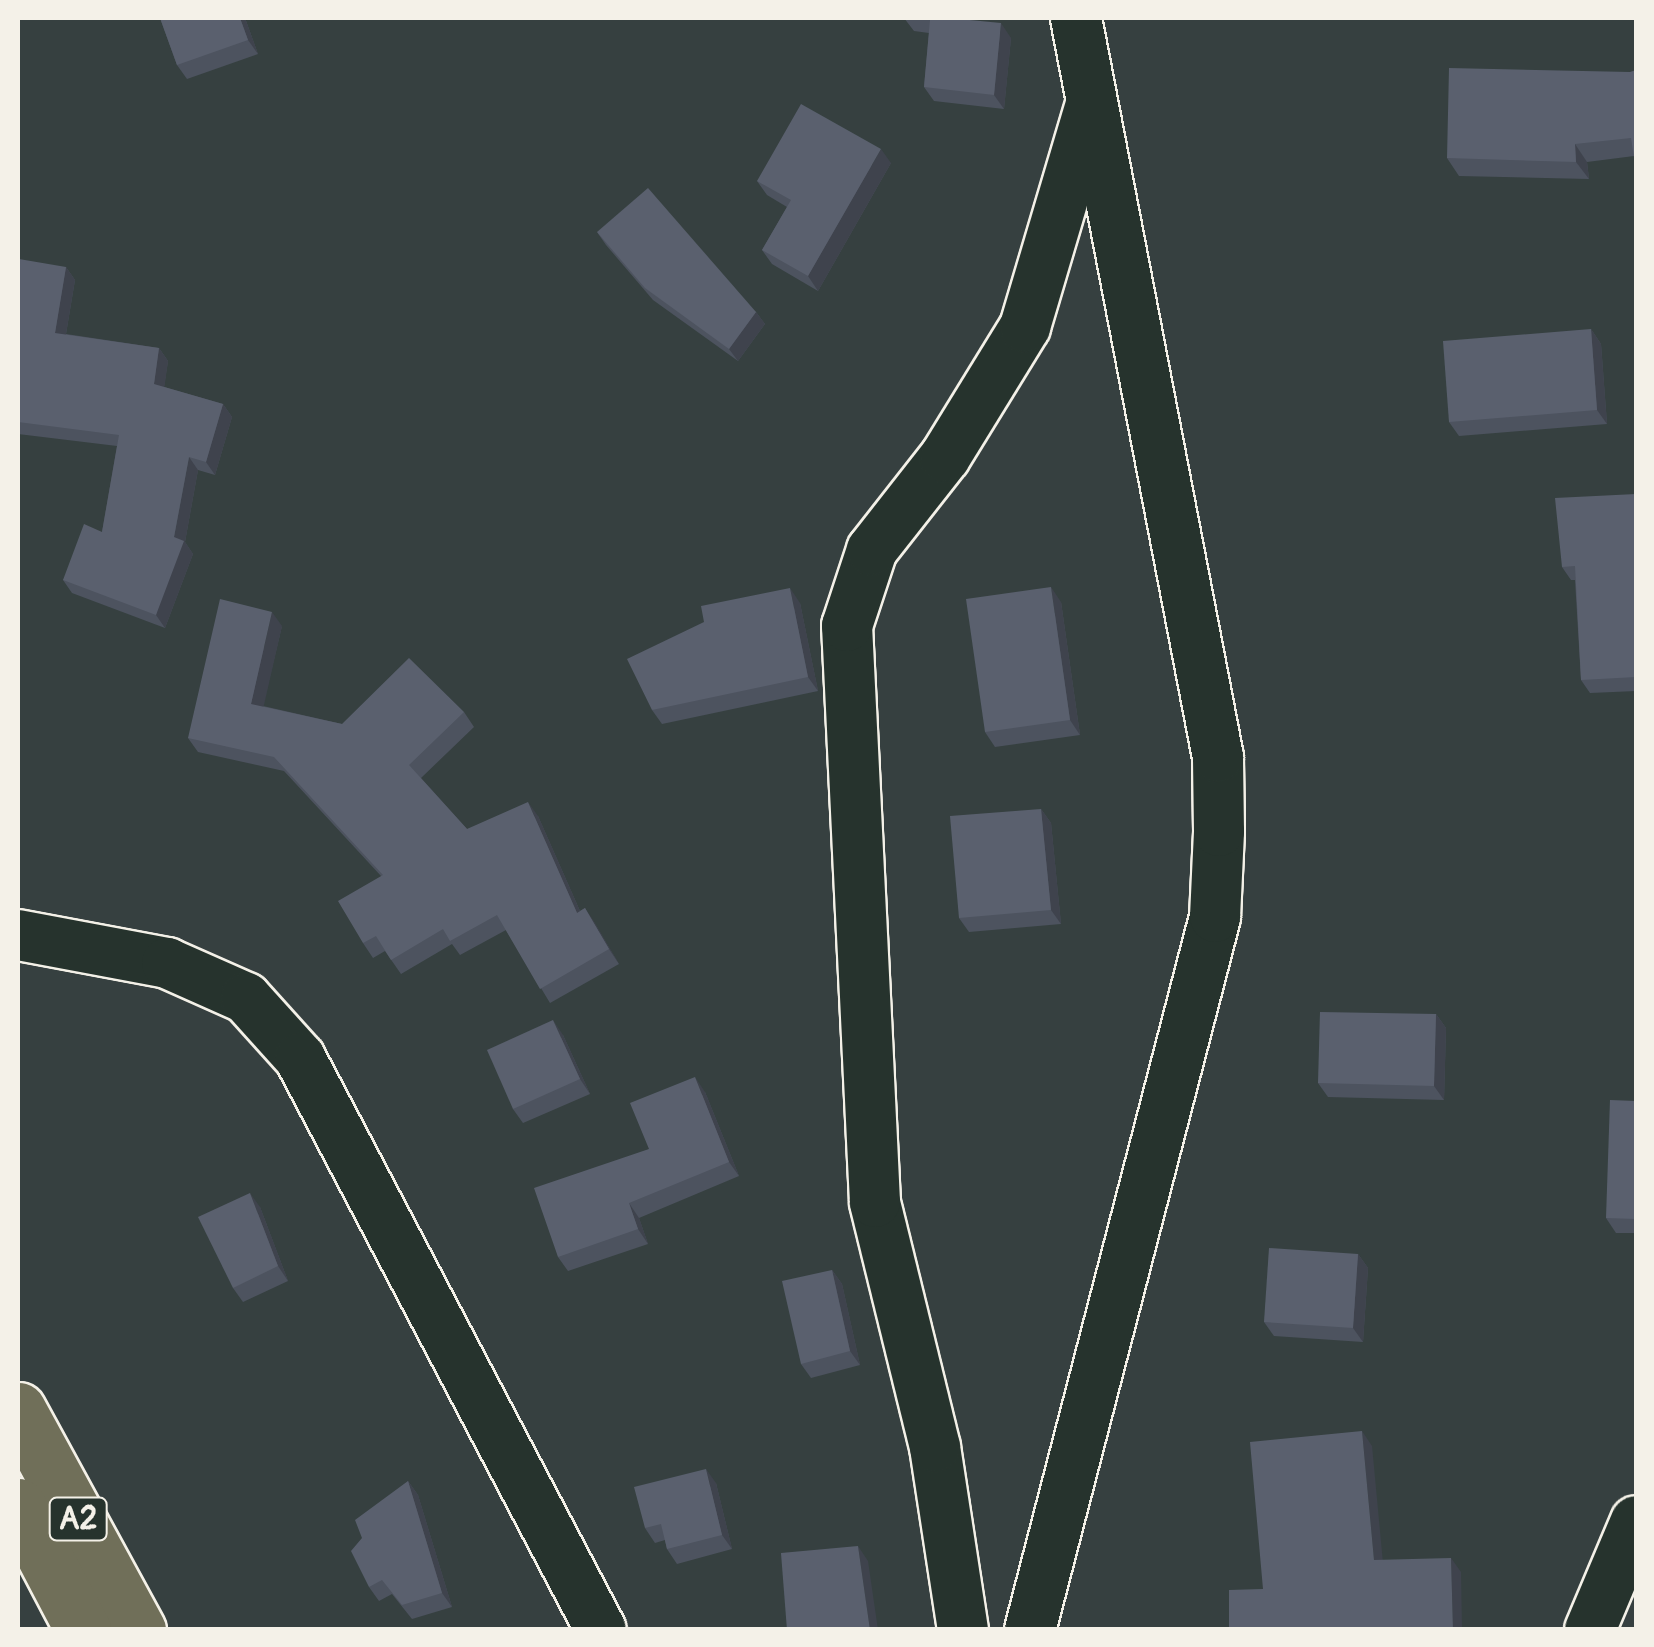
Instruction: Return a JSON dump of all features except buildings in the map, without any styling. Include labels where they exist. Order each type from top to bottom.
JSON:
[{"type":"highway","name":"A2","points":[[18,1410],[138,1630]]},
{"type":"highway","name":"A2","points":[[18,1506],[83,1630]]},
{"type":"street","points":[[1030,1630],[1215,917],[1220,831],[1218,757],[1076,18]]},
{"type":"street","points":[[964,1630],[935,1447],[875,1202],[847,626],[872,550],[945,458],[1025,327],[1093,98]]},
{"type":"street","points":[[18,934],[167,963],[246,998],[300,1058],[602,1630]]},
{"type":"street","points":[[1590,1630],[1636,1521]]}]
